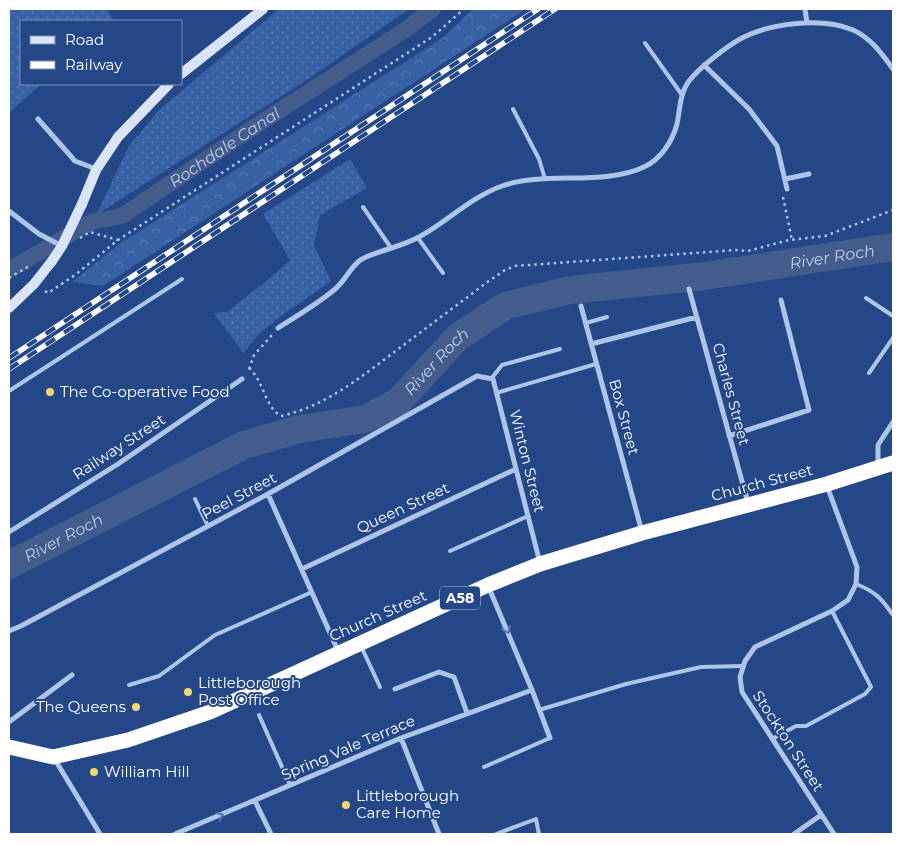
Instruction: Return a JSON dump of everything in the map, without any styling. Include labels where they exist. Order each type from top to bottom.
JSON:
[{"type":"highway","name":"A58","points":[[878,467],[893,463]]},
{"type":"highway","name":"Church Street","points":[[9,747],[53,757],[128,740],[210,712],[540,564],[642,534],[827,484],[878,467]]},
{"type":"main road","points":[[182,73],[263,9]]},
{"type":"main road","points":[[9,308],[34,284],[62,246],[96,170],[118,137],[168,85]]},
{"type":"street","points":[[806,9],[807,23]]},
{"type":"street","points":[[278,328],[336,289],[360,260],[418,238],[486,193],[502,186],[519,181],[634,172],[646,167],[656,160],[667,147],[677,124],[682,95],[689,81],[704,66],[742,38],[760,31],[807,23],[834,24],[854,31],[874,44],[893,69]]},
{"type":"street","points":[[704,66],[749,109],[777,146],[787,189]]},
{"type":"street","points":[[38,119],[75,161],[96,170]]},
{"type":"street","points":[[785,178],[809,174]]},
{"type":"street","points":[[9,212],[39,234],[62,246]]},
{"type":"street","name":"Charles Street","points":[[689,289],[748,505]]},
{"type":"street","points":[[729,436],[809,410],[781,300]]},
{"type":"street","name":"Box Street","points":[[581,306],[642,534]]},
{"type":"street","points":[[591,344],[697,317]]},
{"type":"street","name":"Peel Street","points":[[9,631],[268,494],[477,376],[491,379]]},
{"type":"street","name":"Railway Street","points":[[9,532],[118,464],[242,379]]},
{"type":"street","name":"Winton Street","points":[[491,379],[493,379],[540,564]]},
{"type":"street","points":[[878,467],[878,445],[893,422]]},
{"type":"street","name":"Queen Street","points":[[302,569],[516,469]]},
{"type":"street","points":[[743,666],[755,647],[832,611],[848,600],[856,584],[857,567],[827,484]]},
{"type":"street","points":[[268,494],[339,653]]},
{"type":"street","points":[[488,586],[550,738]]},
{"type":"street","name":"Stockton Street","points":[[743,666],[740,678],[742,692],[834,834]]},
{"type":"street","points":[[396,688],[439,672],[454,677],[466,713]]},
{"type":"street","points":[[9,722],[72,675]]},
{"type":"street","name":"Spring Vale Terrace","points":[[175,834],[401,738],[532,690]]},
{"type":"street","points":[[401,738],[439,834]]},
{"type":"street","points":[[53,757],[100,834]]},
{"type":"street","points":[[255,801],[271,834]]},
{"type":"street","points":[[794,834],[821,815]]},
{"type":"lane","points":[[645,43],[682,95]]},
{"type":"lane","points":[[512,109],[539,158],[545,179]]},
{"type":"lane","points":[[363,207],[391,248]]},
{"type":"lane","points":[[418,238],[443,273]]},
{"type":"lane","points":[[9,391],[182,279]]},
{"type":"lane","points":[[866,298],[893,316]]},
{"type":"lane","points":[[586,323],[608,317]]},
{"type":"lane","points":[[869,373],[893,338]]},
{"type":"lane","points":[[491,379],[502,365],[560,349]]},
{"type":"lane","points":[[496,393],[596,364]]},
{"type":"lane","points":[[195,499],[208,526]]},
{"type":"lane","points":[[450,551],[528,516]]},
{"type":"lane","points":[[856,584],[871,590],[893,615]]},
{"type":"lane","points":[[129,685],[159,676],[215,635],[312,592]]},
{"type":"lane","points":[[772,739],[796,726],[806,726],[865,694],[871,687],[832,611]]},
{"type":"lane","points":[[359,644],[380,687]]},
{"type":"lane","points":[[539,710],[626,684],[701,667],[743,666]]},
{"type":"lane","points":[[259,715],[290,785]]},
{"type":"lane","points":[[484,767],[550,738]]},
{"type":"lane","points":[[496,834],[536,819],[539,834]]},
{"type":"path","points":[[42,290],[48,293],[75,275],[118,240],[432,37],[464,9]]},
{"type":"path","points":[[787,189],[783,199],[792,240]]},
{"type":"path","points":[[249,368],[257,377],[276,413],[281,416],[294,413],[323,402],[351,384],[505,270],[515,266],[748,251],[792,240],[825,236],[893,210]]},
{"type":"path","points":[[242,379],[258,349],[278,328]]},
{"type":"green space","points":[[9,9],[106,9],[113,19],[112,20],[20,20],[20,85],[40,85],[9,113]]},
{"type":"green space","points":[[279,9],[409,9],[308,79],[96,215],[129,146],[159,110]]},
{"type":"green space","points":[[473,9],[526,9],[103,286],[72,282],[121,243],[444,37]]},
{"type":"green space","points":[[350,159],[367,188],[320,215],[314,245],[331,281],[277,319],[258,335],[243,353],[214,313],[227,312],[290,260],[263,214]]},
{"type":"waterway","name":"Rochdale Canal","points":[[9,270],[91,222],[122,216],[260,123],[405,30],[433,9]]},
{"type":"waterway","name":"River Roch","points":[[9,565],[244,445],[300,429],[365,419],[398,402],[458,337],[505,306],[570,290],[705,276],[893,247]]},
{"type":"railway","points":[[9,358],[538,9]]},
{"type":"railway","points":[[9,369],[555,9]]},
{"type":"place","name":"The Co-operative Food","points":[[50,392]]},
{"type":"place","name":"Littleborough Post Office","points":[[188,692]]},
{"type":"place","name":"The Queens","points":[[136,707]]},
{"type":"place","name":"William Hill","points":[[94,772]]},
{"type":"place","name":"Littleborough Care Home","points":[[346,805]]}]
